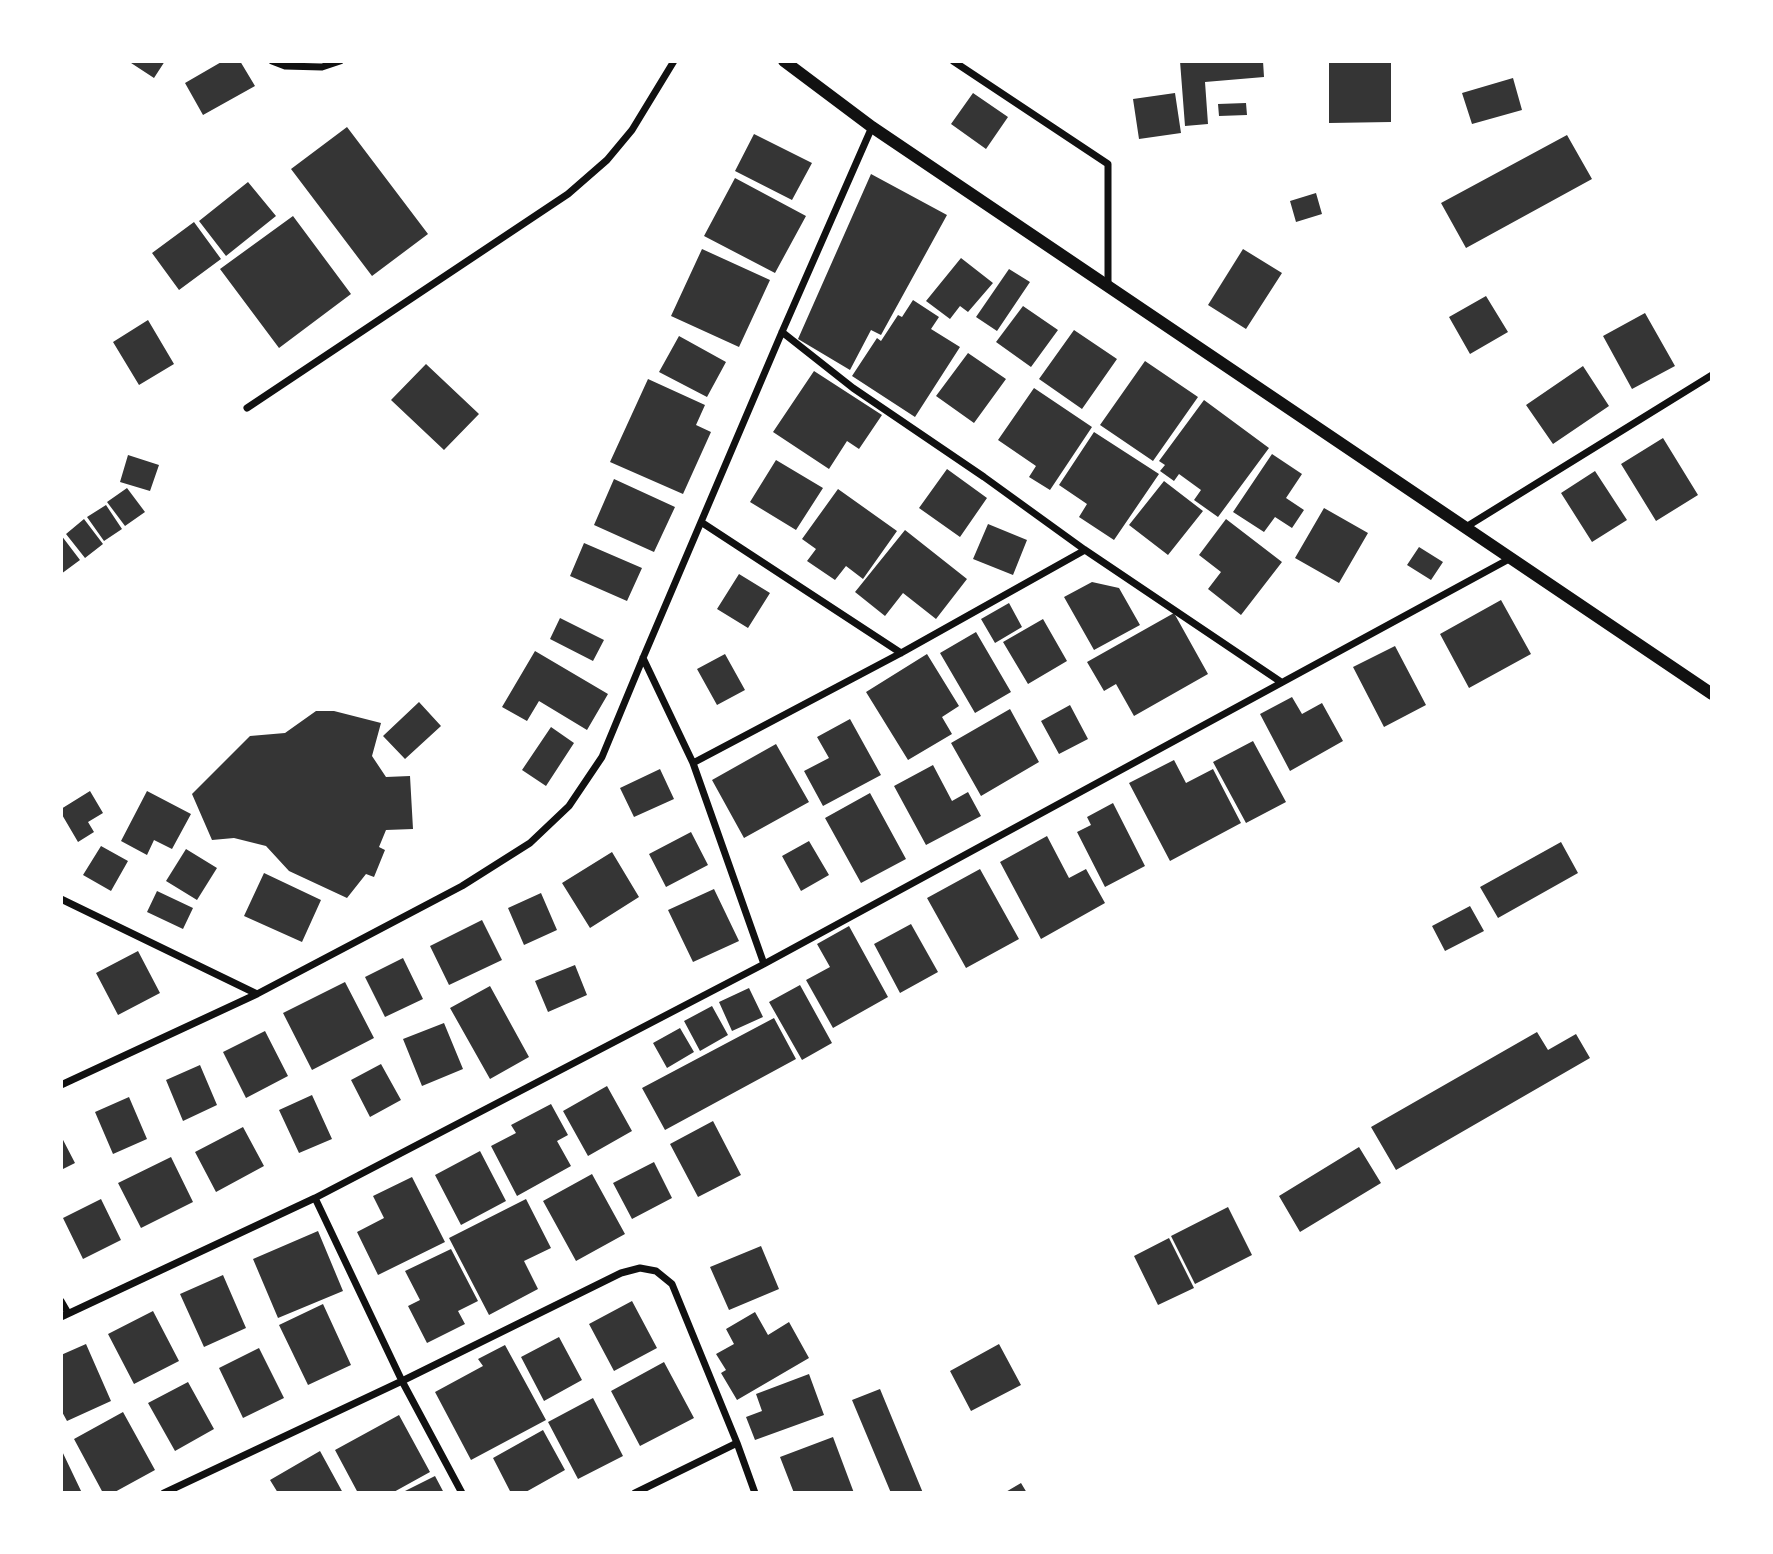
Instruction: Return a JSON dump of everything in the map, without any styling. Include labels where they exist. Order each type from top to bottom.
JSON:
[{"type":"street","points":[[272,61],[285,66],[322,67],[340,61]]},
{"type":"street","points":[[247,408],[568,194],[607,160],[632,130],[674,61]]},
{"type":"street","points":[[784,61],[872,127],[1712,694]]},
{"type":"street","points":[[953,61],[1108,164],[1108,286]]},
{"type":"street","points":[[61,1085],[257,994],[462,886],[530,843],[569,806],[602,757],[872,127]]},
{"type":"street","points":[[782,332],[853,388],[1085,550],[1281,681]]},
{"type":"street","points":[[1466,527],[1712,375]]},
{"type":"street","points":[[701,522],[901,653]]},
{"type":"street","points":[[693,763],[901,653],[1085,550]]},
{"type":"street","points":[[61,1301],[65,1315],[314,1198],[764,964],[1511,558]]},
{"type":"street","points":[[643,658],[693,763],[764,964]]},
{"type":"street","points":[[61,899],[257,994]]},
{"type":"street","points":[[314,1198],[402,1381],[462,1493]]},
{"type":"street","points":[[164,1493],[402,1381],[621,1273],[640,1268],[656,1271],[672,1284],[755,1493]]},
{"type":"street","points":[[635,1493],[737,1443]]},
{"type":"building","points":[[128,61],[165,61],[154,78]]},
{"type":"building","points":[[223,61],[240,61],[255,86],[203,115],[185,83]]},
{"type":"building","points":[[1180,61],[1263,61],[1264,77],[1205,82],[1208,124],[1185,126]]},
{"type":"building","points":[[1329,61],[1391,61],[1391,122],[1329,123]]},
{"type":"building","points":[[1513,78],[1522,110],[1472,124],[1462,93]]},
{"type":"building","points":[[973,93],[1008,117],[986,149],[951,124]]},
{"type":"building","points":[[1175,93],[1181,133],[1139,139],[1133,99]]},
{"type":"building","points":[[1246,103],[1247,115],[1219,116],[1218,104]]},
{"type":"building","points":[[347,127],[428,234],[372,276],[291,169]]},
{"type":"building","points":[[754,134],[812,163],[792,200],[735,171]]},
{"type":"building","points":[[1567,135],[1592,179],[1466,248],[1441,203]]},
{"type":"building","points":[[871,174],[947,215],[881,335],[871,330],[850,370],[798,339]]},
{"type":"building","points":[[735,178],[806,216],[775,273],[704,236]]},
{"type":"building","points":[[248,182],[276,216],[226,256],[199,221]]},
{"type":"building","points":[[1316,193],[1322,214],[1296,222],[1290,201]]},
{"type":"building","points":[[293,216],[351,294],[279,348],[220,269]]},
{"type":"building","points":[[194,222],[221,259],[179,290],[152,253]]},
{"type":"building","points":[[702,249],[770,280],[739,347],[671,316]]},
{"type":"building","points":[[1243,249],[1282,273],[1246,329],[1208,305]]},
{"type":"building","points":[[961,258],[993,283],[968,312],[960,306],[950,319],[926,301]]},
{"type":"building","points":[[1009,269],[1030,282],[997,331],[976,317]]},
{"type":"building","points":[[1486,296],[1508,332],[1470,354],[1449,317]]},
{"type":"building","points":[[913,300],[939,317],[931,329],[960,347],[915,417],[852,376],[877,338],[881,341],[898,315],[902,317]]},
{"type":"building","points":[[1023,306],[1058,330],[1031,367],[996,342]]},
{"type":"building","points":[[1645,313],[1675,366],[1632,389],[1603,336]]},
{"type":"building","points":[[148,320],[174,364],[139,385],[113,342]]},
{"type":"building","points":[[1074,330],[1117,359],[1082,409],[1039,379]]},
{"type":"building","points":[[679,336],[726,362],[707,397],[659,372]]},
{"type":"building","points":[[968,353],[1006,379],[974,423],[936,396]]},
{"type":"building","points":[[1145,361],[1198,397],[1153,461],[1100,425]]},
{"type":"building","points":[[426,364],[479,414],[444,450],[391,400]]},
{"type":"building","points":[[1583,366],[1609,406],[1553,444],[1526,405]]},
{"type":"building","points":[[814,371],[882,415],[859,449],[847,441],[829,469],[773,432]]},
{"type":"building","points":[[648,379],[705,405],[696,425],[711,432],[683,494],[610,462]]},
{"type":"building","points":[[1034,388],[1092,427],[1050,490],[1029,477],[1036,466],[998,440]]},
{"type":"building","points":[[1204,400],[1269,448],[1218,517],[1194,500],[1201,490],[1179,474],[1174,481],[1160,471],[1165,465],[1159,461]]},
{"type":"building","points":[[1094,432],[1159,474],[1114,540],[1079,517],[1087,504],[1059,485]]},
{"type":"building","points":[[1663,438],[1698,495],[1656,521],[1621,464]]},
{"type":"building","points":[[1272,454],[1302,474],[1286,498],[1304,510],[1292,528],[1275,517],[1264,532],[1233,512]]},
{"type":"building","points":[[128,455],[159,465],[150,491],[120,482]]},
{"type":"building","points":[[776,460],[823,488],[796,530],[750,502]]},
{"type":"building","points":[[947,469],[987,498],[960,537],[919,508]]},
{"type":"building","points":[[1595,471],[1627,520],[1592,542],[1561,493]]},
{"type":"building","points":[[614,479],[675,507],[654,552],[594,525]]},
{"type":"building","points":[[1164,481],[1203,511],[1168,555],[1129,525]]},
{"type":"building","points":[[127,488],[145,512],[125,526],[107,502]]},
{"type":"building","points":[[838,489],[897,531],[863,579],[846,566],[835,580],[807,561],[816,549],[802,539]]},
{"type":"building","points":[[106,505],[122,529],[104,541],[87,517]]},
{"type":"building","points":[[1324,508],[1368,533],[1339,583],[1295,558]]},
{"type":"building","points":[[84,519],[103,544],[85,558],[66,534]]},
{"type":"building","points":[[1226,519],[1282,562],[1241,615],[1208,589],[1221,572],[1199,555]]},
{"type":"building","points":[[988,524],[1027,540],[1013,575],[973,559]]},
{"type":"building","points":[[905,530],[967,579],[936,619],[903,593],[885,616],[855,592]]},
{"type":"building","points":[[61,535],[80,560],[61,574]]},
{"type":"building","points":[[584,543],[642,568],[627,601],[570,576]]},
{"type":"building","points":[[1419,547],[1443,562],[1431,580],[1407,565]]},
{"type":"building","points":[[739,574],[770,593],[748,628],[717,609]]},
{"type":"building","points":[[1092,582],[1119,588],[1140,625],[1094,650],[1064,597]]},
{"type":"building","points":[[1501,600],[1531,654],[1469,688],[1440,634]]},
{"type":"building","points":[[1009,603],[1022,627],[995,643],[981,619]]},
{"type":"building","points":[[1174,613],[1208,674],[1134,716],[1116,684],[1104,691],[1087,662]]},
{"type":"building","points":[[560,618],[604,640],[593,661],[550,639]]},
{"type":"building","points":[[1043,619],[1067,661],[1028,684],[1003,642]]},
{"type":"building","points":[[976,632],[1011,692],[975,713],[940,653]]},
{"type":"building","points":[[1395,646],[1426,705],[1384,727],[1353,667]]},
{"type":"building","points":[[535,651],[608,694],[587,730],[539,701],[527,721],[502,707]]},
{"type":"building","points":[[725,654],[745,690],[717,705],[697,669]]},
{"type":"building","points":[[927,654],[959,706],[942,717],[952,734],[908,760],[866,692]]},
{"type":"building","points":[[1292,697],[1302,714],[1322,703],[1343,741],[1290,771],[1260,714]]},
{"type":"building","points":[[419,702],[441,726],[405,759],[383,736]]},
{"type":"building","points":[[1070,705],[1088,739],[1059,754],[1041,721]]},
{"type":"building","points":[[1010,709],[1039,762],[981,796],[951,743]]},
{"type":"building","points":[[316,711],[334,711],[381,723],[372,756],[386,777],[410,776],[413,829],[386,830],[379,847],[385,850],[374,877],[366,874],[347,898],[289,871],[266,846],[234,838],[212,840],[192,794],[250,736],[285,733]]},
{"type":"building","points":[[850,719],[881,775],[823,806],[804,771],[829,758],[817,737]]},
{"type":"building","points":[[551,727],[574,743],[546,786],[522,770]]},
{"type":"building","points":[[1253,741],[1286,802],[1246,823],[1213,762]]},
{"type":"building","points":[[776,744],[809,802],[744,838],[712,780]]},
{"type":"building","points":[[1174,760],[1186,783],[1213,769],[1241,823],[1170,861],[1129,783]]},
{"type":"building","points":[[933,765],[952,801],[968,792],[981,816],[926,845],[894,786]]},
{"type":"building","points":[[660,769],[674,799],[634,817],[620,788]]},
{"type":"building","points":[[90,791],[103,813],[88,822],[94,832],[78,842],[61,809]]},
{"type":"building","points":[[147,791],[191,814],[172,849],[154,840],[147,855],[121,841]]},
{"type":"building","points":[[870,793],[906,859],[861,883],[825,818]]},
{"type":"building","points":[[1113,803],[1145,866],[1105,887],[1077,832],[1091,825],[1087,817]]},
{"type":"building","points":[[691,832],[708,865],[666,887],[649,854]]},
{"type":"building","points":[[1047,836],[1069,878],[1086,869],[1105,903],[1041,939],[1000,862]]},
{"type":"building","points":[[809,841],[829,875],[801,891],[782,856]]},
{"type":"building","points":[[1561,842],[1578,873],[1498,918],[1480,887]]},
{"type":"building","points":[[101,846],[128,861],[111,891],[83,875]]},
{"type":"building","points":[[186,849],[217,868],[197,900],[166,881]]},
{"type":"building","points":[[612,852],[639,897],[590,928],[562,883]]},
{"type":"building","points":[[980,869],[1019,939],[966,968],[927,898]]},
{"type":"building","points":[[264,873],[321,900],[302,942],[244,916]]},
{"type":"building","points":[[714,889],[739,941],[693,962],[668,910]]},
{"type":"building","points":[[157,891],[193,908],[183,929],[147,912]]},
{"type":"building","points":[[541,893],[557,930],[524,945],[508,908]]},
{"type":"building","points":[[1470,906],[1484,931],[1445,951],[1432,926]]},
{"type":"building","points":[[482,920],[502,960],[449,985],[430,946]]},
{"type":"building","points":[[911,924],[938,972],[900,993],[874,944]]},
{"type":"building","points":[[849,926],[888,997],[833,1028],[806,980],[830,967],[817,944]]},
{"type":"building","points":[[138,951],[160,993],[118,1015],[96,973]]},
{"type":"building","points":[[403,958],[423,999],[385,1017],[365,977]]},
{"type":"building","points":[[575,965],[587,995],[548,1012],[535,981]]},
{"type":"building","points":[[345,982],[374,1038],[312,1070],[283,1013]]},
{"type":"building","points":[[800,985],[832,1043],[802,1060],[769,1002]]},
{"type":"building","points":[[490,986],[529,1057],[490,1079],[450,1008]]},
{"type":"building","points":[[749,988],[763,1017],[732,1031],[719,1002]]},
{"type":"building","points":[[712,1006],[728,1035],[700,1051],[684,1021]]},
{"type":"building","points":[[774,1018],[796,1059],[665,1130],[642,1088]]},
{"type":"building","points":[[444,1023],[463,1069],[422,1086],[403,1039]]},
{"type":"building","points":[[680,1028],[694,1052],[667,1068],[653,1043]]},
{"type":"building","points":[[265,1031],[288,1076],[246,1098],[223,1052]]},
{"type":"building","points":[[1537,1032],[1548,1050],[1576,1034],[1590,1058],[1396,1170],[1371,1127]]},
{"type":"building","points":[[381,1064],[401,1100],[370,1117],[351,1080]]},
{"type":"building","points":[[200,1065],[217,1105],[183,1121],[166,1080]]},
{"type":"building","points":[[607,1086],[632,1131],[588,1156],[563,1111]]},
{"type":"building","points":[[312,1095],[332,1139],[299,1153],[279,1110]]},
{"type":"building","points":[[129,1097],[147,1139],[113,1154],[95,1112]]},
{"type":"building","points":[[551,1104],[568,1135],[557,1141],[571,1166],[517,1196],[491,1146],[516,1133],[511,1125]]},
{"type":"building","points":[[713,1121],[741,1175],[698,1197],[670,1144]]},
{"type":"building","points":[[243,1127],[264,1166],[216,1192],[195,1152]]},
{"type":"building","points":[[61,1136],[75,1163],[61,1170]]},
{"type":"building","points":[[1359,1147],[1381,1183],[1300,1232],[1279,1196]]},
{"type":"building","points":[[480,1151],[506,1201],[461,1225],[435,1175]]},
{"type":"building","points":[[171,1157],[193,1202],[141,1228],[118,1183]]},
{"type":"building","points":[[654,1162],[672,1198],[632,1219],[613,1183]]},
{"type":"building","points":[[592,1174],[625,1234],[576,1261],[543,1201]]},
{"type":"building","points":[[412,1177],[445,1242],[378,1275],[357,1232],[384,1218],[373,1196]]},
{"type":"building","points":[[101,1199],[121,1240],[83,1259],[63,1218]]},
{"type":"building","points":[[526,1199],[551,1248],[524,1261],[538,1289],[489,1315],[449,1238]]},
{"type":"building","points":[[1228,1207],[1252,1255],[1195,1284],[1171,1236]]},
{"type":"building","points":[[318,1231],[343,1291],[278,1318],[253,1259]]},
{"type":"building","points":[[1169,1238],[1194,1288],[1158,1305],[1134,1256]]},
{"type":"building","points":[[761,1246],[779,1289],[729,1310],[710,1267]]},
{"type":"building","points":[[451,1249],[478,1301],[458,1311],[465,1324],[427,1343],[408,1306],[420,1300],[405,1271]]},
{"type":"building","points":[[223,1275],[246,1328],[204,1347],[180,1294]]},
{"type":"building","points":[[632,1301],[657,1348],[614,1371],[589,1324]]},
{"type":"building","points":[[323,1304],[351,1365],[308,1385],[279,1325]]},
{"type":"building","points":[[153,1311],[179,1361],[134,1384],[108,1334]]},
{"type":"building","points":[[755,1312],[768,1335],[789,1322],[809,1358],[737,1400],[721,1373],[726,1370],[716,1354],[734,1344],[726,1329]]},
{"type":"building","points":[[559,1337],[582,1380],[544,1401],[521,1357]]},
{"type":"building","points":[[86,1344],[111,1401],[67,1421],[61,1410],[61,1355]]},
{"type":"building","points":[[999,1344],[1021,1385],[971,1411],[950,1371]]},
{"type":"building","points":[[505,1345],[546,1420],[471,1460],[435,1392],[483,1366],[478,1359]]},
{"type":"building","points":[[259,1348],[284,1398],[243,1418],[219,1368]]},
{"type":"building","points":[[664,1362],[694,1418],[640,1446],[611,1391]]},
{"type":"building","points":[[809,1374],[824,1415],[755,1440],[746,1417],[762,1411],[756,1394]]},
{"type":"building","points":[[188,1382],[214,1429],[175,1451],[148,1403]]},
{"type":"building","points":[[880,1389],[923,1493],[891,1493],[852,1400]]},
{"type":"building","points":[[593,1398],[623,1456],[578,1479],[548,1422]]},
{"type":"building","points":[[123,1412],[155,1470],[113,1493],[103,1493],[74,1439]]},
{"type":"building","points":[[399,1415],[430,1472],[392,1493],[358,1493],[335,1450]]},
{"type":"building","points":[[543,1430],[565,1470],[524,1493],[511,1493],[493,1458]]},
{"type":"building","points":[[833,1437],[854,1493],[794,1493],[780,1457]]},
{"type":"building","points":[[61,1449],[82,1493],[61,1493]]},
{"type":"building","points":[[320,1451],[343,1493],[278,1493],[270,1480]]},
{"type":"building","points":[[435,1476],[444,1493],[401,1493]]},
{"type":"building","points":[[1021,1483],[1027,1493],[1004,1493]]}]
